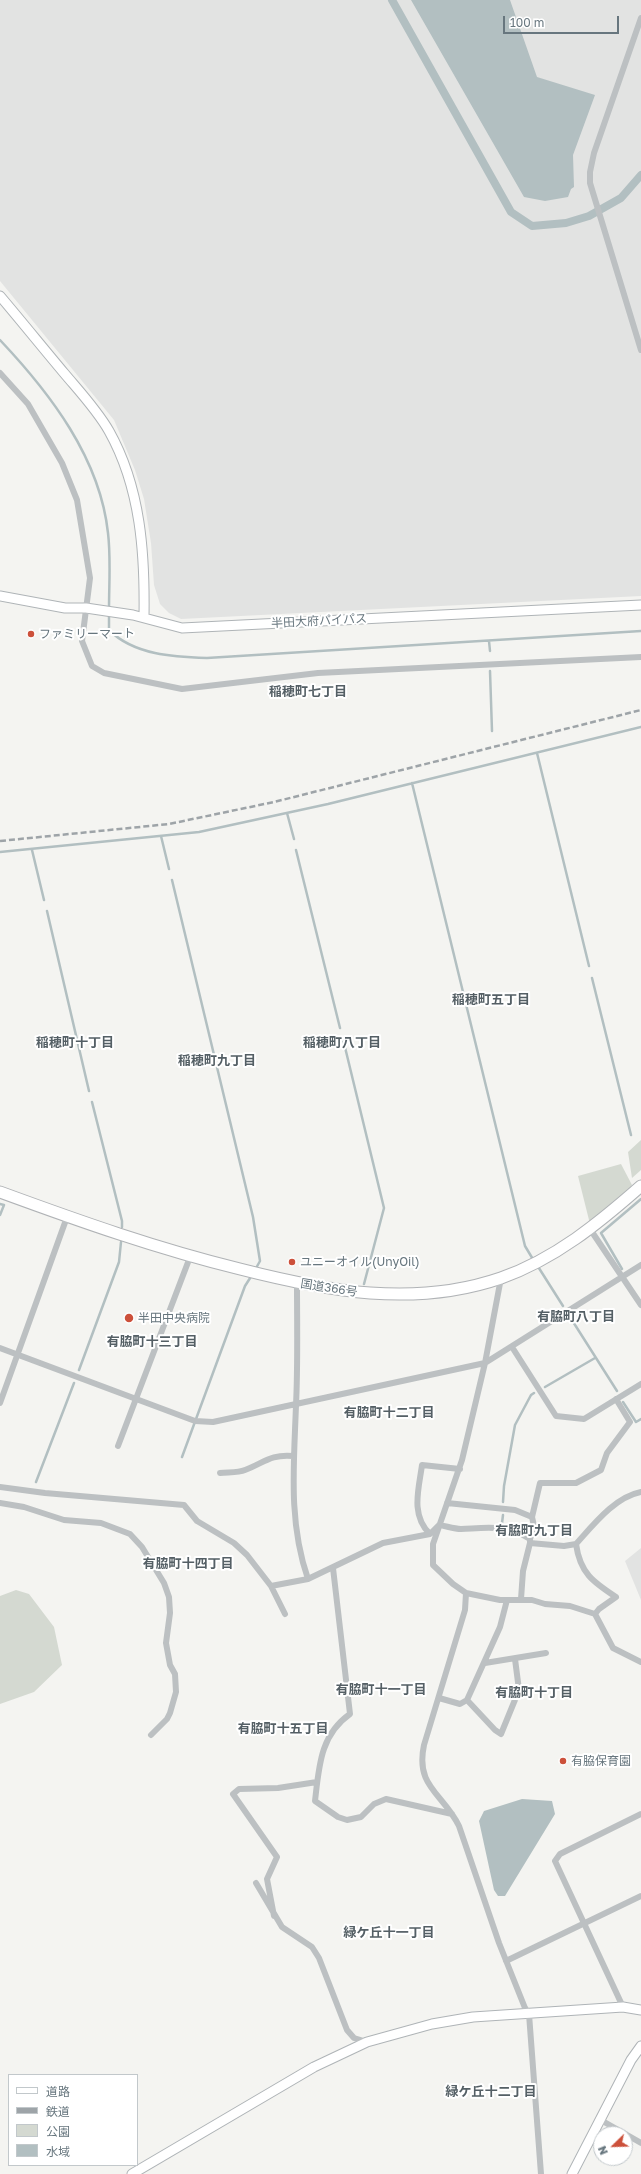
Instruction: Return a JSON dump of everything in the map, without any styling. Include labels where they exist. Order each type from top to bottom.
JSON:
[{"type":"highway","name":"国道366号","points":[[0,1192],[67,1217],[190,1257],[253,1273],[297,1284],[343,1292],[410,1295],[456,1289],[501,1278],[535,1263],[590,1229],[641,1186]]},
{"type":"street","points":[[641,18],[594,153],[590,172],[590,183],[610,244],[641,350]]},
{"type":"street","points":[[0,296],[93,408],[109,431],[119,452],[131,487],[140,526],[144,564],[144,617]]},
{"type":"street","points":[[0,372],[28,404],[36,417],[62,463],[78,500],[90,578],[88,608],[82,641],[92,666],[104,673],[182,689],[318,673],[641,657]]},
{"type":"street","name":"半田大府パイパス","points":[[0,596],[65,608],[88,608],[133,615],[182,628],[641,605]]},
{"type":"street","points":[[0,1403],[67,1217]]},
{"type":"street","points":[[590,1229],[641,1305]]},
{"type":"street","points":[[118,1446],[190,1257]]},
{"type":"street","points":[[0,1348],[195,1421],[213,1422],[485,1363],[641,1265]]},
{"type":"street","points":[[501,1278],[485,1363],[460,1469],[433,1544],[433,1565],[453,1584],[466,1593],[507,1600],[521,1599],[570,1606],[596,1614],[613,1648],[641,1662]]},
{"type":"street","points":[[297,1284],[296,1405],[293,1456],[297,1541],[308,1579]]},
{"type":"street","points":[[512,1347],[556,1416],[584,1419],[641,1384]]},
{"type":"street","points":[[521,1599],[523,1571],[534,1526],[532,1517],[540,1483],[576,1483],[601,1470],[607,1453],[630,1422],[616,1399]]},
{"type":"street","points":[[220,1473],[245,1471],[260,1462],[282,1455],[293,1456]]},
{"type":"street","points":[[430,1534],[424,1528],[416,1507],[422,1465],[460,1469]]},
{"type":"street","points":[[0,1487],[45,1493],[184,1506],[197,1521],[234,1543],[247,1555],[271,1586],[285,1614]]},
{"type":"street","points":[[439,1525],[459,1529],[502,1527],[530,1541],[564,1546],[576,1544],[610,1509],[629,1494],[641,1492]]},
{"type":"street","points":[[0,1503],[24,1507],[64,1520],[101,1523],[130,1534],[142,1547],[164,1583],[169,1597],[170,1614],[166,1643],[170,1665],[175,1674],[176,1692],[167,1719],[151,1735]]},
{"type":"street","points":[[447,1503],[515,1510],[532,1517]]},
{"type":"street","points":[[271,1586],[308,1579],[383,1543],[430,1534],[439,1525]]},
{"type":"street","points":[[576,1544],[582,1568],[591,1580],[616,1597],[600,1609],[596,1614]]},
{"type":"street","points":[[333,1568],[350,1714],[340,1721],[330,1733],[317,1782],[315,1801],[342,1820],[361,1817],[374,1804],[386,1798],[452,1814]]},
{"type":"street","points":[[466,1593],[465,1610],[424,1745],[422,1768],[427,1782],[452,1814],[464,1839],[506,1961],[525,2008],[529,2014],[541,2174]]},
{"type":"street","points":[[439,1698],[460,1704],[467,1700],[485,1663],[504,1617],[507,1600]]},
{"type":"street","points":[[485,1663],[546,1653]]},
{"type":"street","points":[[467,1700],[491,1726],[501,1734],[519,1690],[515,1659]]},
{"type":"street","points":[[274,1916],[267,1879],[277,1857],[233,1794],[239,1789],[278,1788],[317,1782]]},
{"type":"street","points":[[623,2007],[555,1861],[560,1854],[641,1814]]},
{"type":"street","points":[[256,1883],[274,1916],[282,1927],[312,1947],[320,1958],[347,2030],[354,2038],[367,2042]]},
{"type":"street","points":[[506,1961],[641,1896]]},
{"type":"street","points":[[132,2174],[314,2067],[367,2042],[432,2024],[472,2017],[623,2007],[641,2010]]},
{"type":"street","points":[[572,2174],[599,2119],[631,2060],[641,2046]]},
{"type":"street","points":[[599,2119],[641,2143]]},
{"type":"shaded area","points":[[0,0],[641,0],[641,596],[181,619],[169,613],[160,604],[154,585],[151,543],[144,499],[135,470],[114,420],[0,281]]},
{"type":"shaded area","points":[[641,1548],[641,1600],[625,1561]]},
{"type":"green space","points":[[641,1140],[641,1170],[632,1178],[628,1152]]},
{"type":"green space","points":[[621,1164],[632,1185],[625,1194],[590,1224],[578,1176]]},
{"type":"green space","points":[[16,1590],[29,1594],[54,1627],[62,1665],[34,1692],[0,1704],[0,1596]]},
{"type":"water","points":[[411,0],[510,0],[537,77],[595,95],[573,155],[574,187],[571,189],[568,197],[545,201],[524,197]]},
{"type":"water","points":[[522,1799],[552,1801],[555,1814],[505,1896],[498,1896],[494,1890],[479,1821],[484,1811]]},
{"type":"waterway","points":[[392,0],[511,212],[532,226],[566,223],[589,216],[621,198],[641,175]]},
{"type":"waterway","points":[[0,340],[37,382],[70,428],[95,479],[103,505],[109,542],[109,609]]},
{"type":"waterway","points":[[109,614],[109,630],[130,645],[155,653],[181,657],[207,658],[641,631]]},
{"type":"waterway","points":[[489,641],[490,651]]},
{"type":"waterway","points":[[490,671],[492,731]]},
{"type":"waterway","points":[[0,852],[199,832],[328,804],[641,727]]},
{"type":"waterway","points":[[537,753],[589,966]]},
{"type":"waterway","points":[[412,783],[525,1246],[534,1261]]},
{"type":"waterway","points":[[287,813],[294,839]]},
{"type":"waterway","points":[[161,836],[169,869]]},
{"type":"waterway","points":[[32,850],[44,900]]},
{"type":"waterway","points":[[296,850],[340,1028]]},
{"type":"waterway","points":[[172,880],[253,1217],[260,1261],[255,1270]]},
{"type":"waterway","points":[[47,911],[89,1091]]},
{"type":"waterway","points":[[592,978],[631,1135]]},
{"type":"waterway","points":[[343,1039],[384,1208],[364,1284]]},
{"type":"waterway","points":[[92,1102],[122,1221],[122,1227]]},
{"type":"waterway","points":[[622,1269],[601,1233],[641,1199]]},
{"type":"waterway","points":[[0,1204],[4,1205],[0,1215]]},
{"type":"waterway","points":[[79,1370],[119,1262],[121,1242]]},
{"type":"waterway","points":[[537,1265],[563,1306]]},
{"type":"waterway","points":[[182,1457],[245,1286],[252,1275]]},
{"type":"waterway","points":[[570,1317],[617,1391]]},
{"type":"waterway","points":[[545,1387],[595,1358]]},
{"type":"waterway","points":[[36,1482],[74,1383]]},
{"type":"waterway","points":[[503,1502],[504,1486],[515,1425],[531,1395],[534,1393]]},
{"type":"waterway","points":[[623,1402],[636,1422],[641,1419]]},
{"type":"waterway","points":[[502,1523],[503,1515]]},
{"type":"railway","points":[[0,841],[169,824],[274,802],[641,710]]},
{"type":"place","name":"ファミリーマート","points":[[31,634]]},
{"type":"place","name":"ユニーオイル(UnyOil)","points":[[292,1262]]},
{"type":"place","name":"半田中央病院","points":[[129,1318]]},
{"type":"place","name":"有脇保育園","points":[[563,1761]]},
{"type":"district","name":"稲穂町七丁目","points":[[308,692]]},
{"type":"district","name":"稲穂町五丁目","points":[[491,1000]]},
{"type":"district","name":"稲穂町十丁目","points":[[75,1043]]},
{"type":"district","name":"稲穂町八丁目","points":[[342,1043]]},
{"type":"district","name":"稲穂町九丁目","points":[[217,1061]]},
{"type":"district","name":"有脇町八丁目","points":[[576,1317]]},
{"type":"district","name":"有脇町十三丁目","points":[[152,1342]]},
{"type":"district","name":"有脇町十二丁目","points":[[389,1413]]},
{"type":"district","name":"有脇町九丁目","points":[[534,1531]]},
{"type":"district","name":"有脇町十四丁目","points":[[188,1564]]},
{"type":"district","name":"有脇町十一丁目","points":[[381,1690]]},
{"type":"district","name":"有脇町十丁目","points":[[534,1693]]},
{"type":"district","name":"有脇町十五丁目","points":[[283,1729]]},
{"type":"district","name":"緑ケ丘十一丁目","points":[[389,1933]]},
{"type":"district","name":"緑ケ丘十二丁目","points":[[491,2092]]}]
